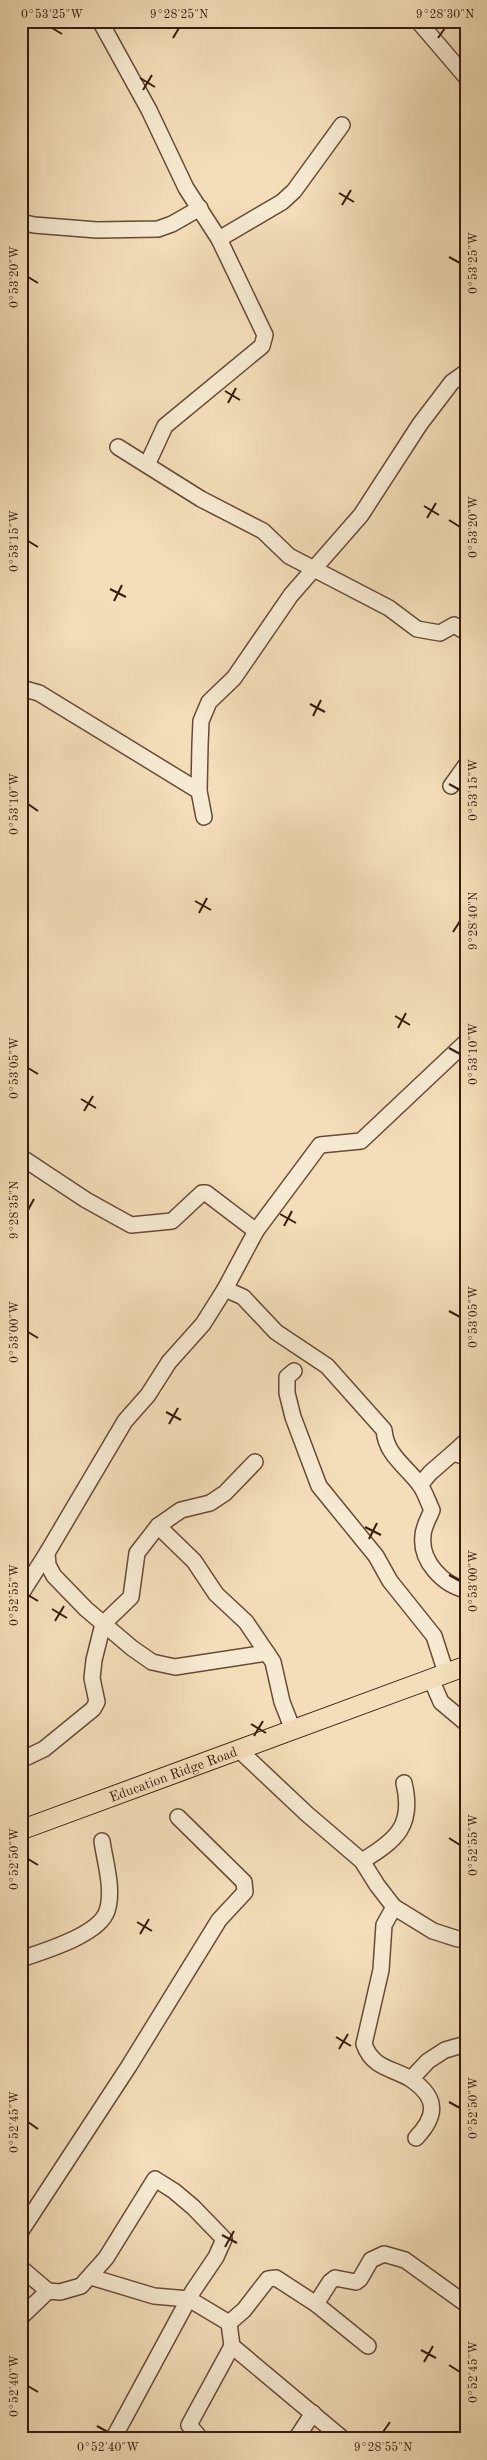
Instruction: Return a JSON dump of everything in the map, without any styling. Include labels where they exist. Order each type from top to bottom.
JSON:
[{"type":"main road","name":"Education Ridge Road","points":[[21,1830],[466,1666]]},
{"type":"street","points":[[100,21],[149,110],[186,188],[219,239],[265,335],[262,346],[165,426],[147,465]]},
{"type":"street","points":[[418,21],[466,77]]},
{"type":"street","points":[[219,239],[282,202],[294,191],[342,125]]},
{"type":"street","points":[[21,222],[34,225],[97,230],[158,228],[172,224],[200,208]]},
{"type":"street","points":[[204,817],[199,791],[202,721],[209,702],[234,678],[292,595],[314,567],[361,516],[420,424],[452,382],[466,372]]},
{"type":"street","points":[[118,447],[201,499],[263,531],[289,556],[314,567],[389,608],[418,629],[440,633],[454,625],[466,632]]},
{"type":"street","points":[[21,688],[39,693],[199,791]]},
{"type":"street","points":[[451,786],[466,765]]},
{"type":"street","points":[[21,1594],[125,1421],[148,1394],[169,1362],[203,1324],[226,1289],[256,1231],[320,1145],[361,1141],[466,1042]]},
{"type":"street","points":[[21,1157],[71,1190],[131,1225],[172,1221],[202,1193],[206,1193],[256,1231]]},
{"type":"street","points":[[226,1289],[243,1297],[276,1332],[327,1366],[384,1430],[385,1442],[389,1451],[420,1485],[432,1510],[423,1532],[422,1542],[429,1561],[441,1579],[456,1588],[466,1590]]},
{"type":"street","points":[[294,1371],[287,1377],[287,1393],[293,1418],[320,1486],[376,1556],[390,1581],[434,1636],[441,1702],[466,1723]]},
{"type":"street","points":[[420,1485],[430,1473],[460,1455],[466,1441]]},
{"type":"street","points":[[21,1760],[44,1749],[93,1709],[96,1702],[92,1688],[94,1660],[103,1624],[131,1597],[137,1553],[158,1526],[181,1510],[210,1503],[225,1493],[255,1462]]},
{"type":"street","points":[[158,1526],[194,1560],[216,1594],[246,1622],[273,1662],[282,1702],[293,1730]]},
{"type":"street","points":[[47,1553],[48,1566],[54,1576],[103,1624],[152,1662],[168,1667],[266,1653]]},
{"type":"street","points":[[239,1750],[362,1861],[394,1907],[433,1931],[458,1939]]},
{"type":"street","points":[[362,1861],[382,1848],[402,1826],[408,1812],[408,1801],[404,1783]]},
{"type":"street","points":[[21,2231],[129,2066],[219,1920],[244,1892],[244,1882],[178,1817]]},
{"type":"street","points":[[21,1959],[82,1935],[104,1918],[107,1911],[109,1891],[102,1841]]},
{"type":"street","points":[[394,1907],[384,1925],[382,1970],[364,2044],[375,2061],[394,2073],[411,2079],[423,2090],[433,2108],[426,2127],[416,2138]]},
{"type":"street","points":[[411,2079],[428,2061],[439,2054],[466,2044]]},
{"type":"street","points":[[21,2268],[48,2291],[60,2292],[76,2289],[81,2286],[91,2276],[120,2236],[154,2179],[174,2191],[224,2239],[113,2439]]},
{"type":"street","points":[[316,2304],[330,2282],[335,2278],[356,2282],[360,2279],[371,2260],[384,2254],[405,2260],[466,2304]]},
{"type":"street","points":[[91,2276],[154,2296],[189,2299],[229,2323]]},
{"type":"street","points":[[229,2323],[244,2310],[268,2279],[276,2278],[316,2304],[368,2346]]},
{"type":"street","points":[[21,2317],[48,2291]]},
{"type":"street","points":[[181,2439],[232,2346],[229,2323]]},
{"type":"street","points":[[232,2346],[343,2439]]},
{"type":"street","points":[[296,2439],[313,2414]]},
{"type":"street","points":[[189,2425],[201,2439]]}]
